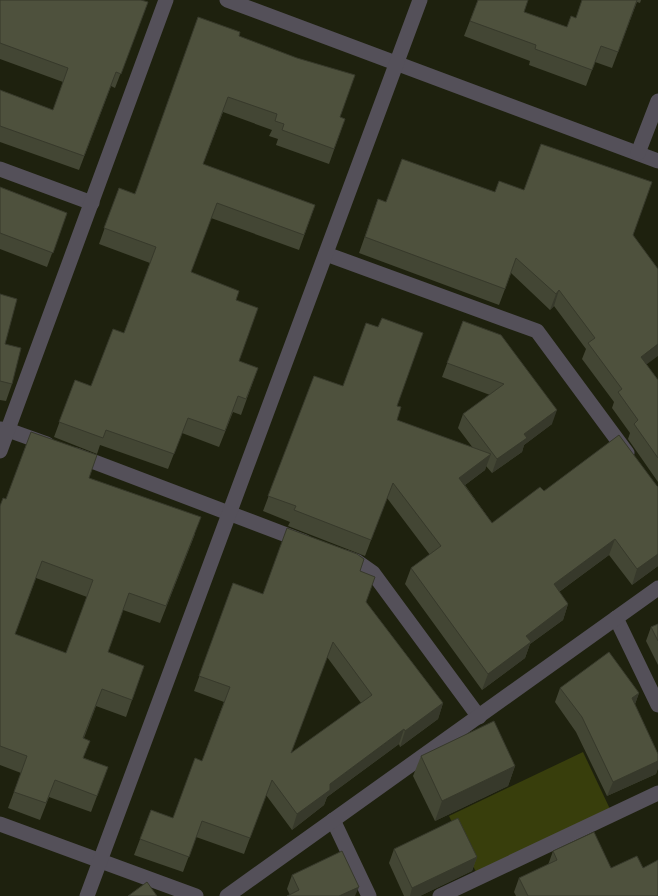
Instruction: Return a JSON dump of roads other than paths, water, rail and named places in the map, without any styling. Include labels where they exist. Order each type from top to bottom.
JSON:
[{"type":"street","points":[[0,451],[4,429],[92,203],[166,0]]},
{"type":"street","points":[[227,0],[658,161]]},
{"type":"street","points":[[87,896],[420,0]]},
{"type":"street","points":[[638,153],[658,101]]},
{"type":"street","points":[[0,169],[92,203]]},
{"type":"street","points":[[326,254],[537,331],[635,464]]},
{"type":"street","points":[[4,429],[356,561],[373,573],[479,716]]},
{"type":"street","points":[[227,896],[658,588]]},
{"type":"street","points":[[616,618],[658,705]]},
{"type":"street","points":[[440,896],[658,793]]},
{"type":"street","points":[[333,820],[369,896]]},
{"type":"street","points":[[0,824],[196,896]]}]
